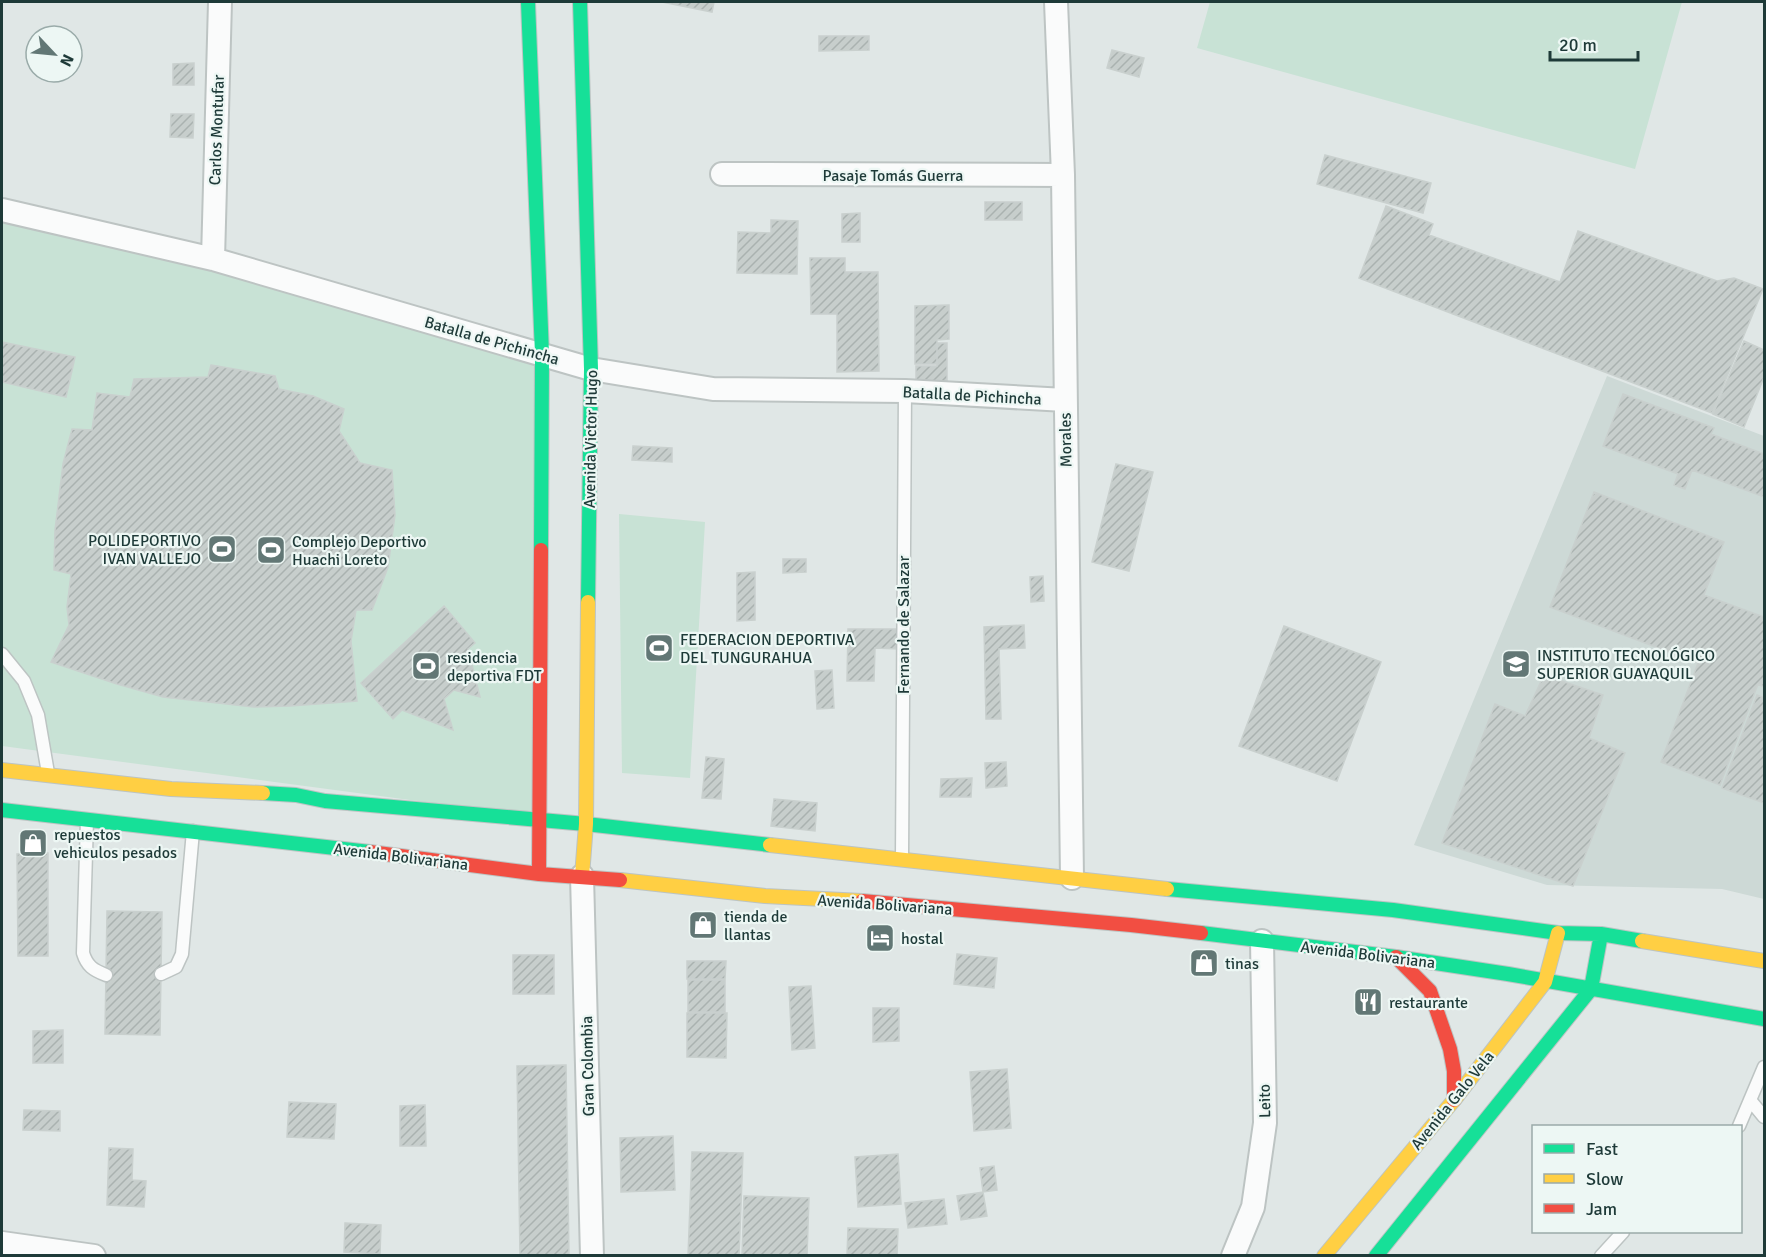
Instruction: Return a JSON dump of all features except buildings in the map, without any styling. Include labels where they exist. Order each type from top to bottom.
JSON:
[{"type":"main road","points":[[528,2],[542,354],[539,874]]},
{"type":"main road","name":"Avenida Victor Hugo","points":[[580,2],[591,369],[586,824],[582,876]]},
{"type":"main road","points":[[2,770],[171,789],[296,795],[325,801],[586,824],[1248,898],[1393,910],[1558,933],[1601,934],[1764,961]]},
{"type":"main road","name":"Avenida Bolivariana","points":[[2,810],[193,830],[539,874],[582,876],[765,896],[890,902],[1120,924],[1396,957],[1508,974],[1764,1019]]},
{"type":"main road","name":"Avenida Galo Vela","points":[[1324,1256],[1454,1100],[1545,982],[1558,933]]},
{"type":"main road","points":[[1376,1256],[1591,989],[1601,934]]},
{"type":"main road","points":[[1396,957],[1430,991],[1450,1049],[1454,1071],[1454,1100]]},
{"type":"street","name":"Carlos Montufar","points":[[213,259],[220,2]]},
{"type":"street","name":"Morales","points":[[1056,2],[1064,175],[1072,878]]},
{"type":"street","name":"Pasaje Tomás Guerra","points":[[722,174],[1064,175]]},
{"type":"street","name":"Batalla de Pichincha","points":[[2,210],[213,259],[591,369],[713,389],[905,391],[1065,400]]},
{"type":"street","name":"Gran Colombia","points":[[582,876],[592,1256]]},
{"type":"street","name":"Leito","points":[[1233,1256],[1253,1207],[1265,1123],[1262,941]]},
{"type":"street","points":[[2,1244],[94,1256]]},
{"type":"lane","name":"Fernando de Salazar","points":[[902,859],[905,391]]},
{"type":"lane","points":[[2,654],[24,681],[38,715],[48,775]]},
{"type":"lane","points":[[87,819],[83,953],[87,965],[106,975]]},
{"type":"lane","points":[[161,974],[176,967],[182,954],[193,830]]},
{"type":"lane","points":[[1739,1125],[1764,1067]]},
{"type":"lane","points":[[1750,1100],[1764,1117]]},
{"type":"lane","points":[[1601,1256],[1622,1233]]},
{"type":"shaded area","points":[[1607,376],[1764,436],[1764,899],[1722,889],[1547,885],[1414,845]]},
{"type":"green space","points":[[1210,2],[1682,2],[1635,169],[1197,48]]},
{"type":"green space","name":"Complejo Deportivo Huachi Loreto","points":[[2,213],[542,354],[539,817],[2,746]]},
{"type":"green space","name":"FEDERACION DEPORTIVA DEL TUNGURAHUA","points":[[619,514],[705,522],[690,778],[622,773]]},
{"type":"traffic: fast","points":[[528,2],[542,354],[541,550]]},
{"type":"traffic: fast","points":[[580,2],[591,369],[588,602]]},
{"type":"traffic: fast","points":[[263,793],[296,795],[325,801],[586,824],[770,845]]},
{"type":"traffic: fast","points":[[2,810],[370,852]]},
{"type":"traffic: fast","points":[[1167,889],[1393,910],[1558,933],[1601,934],[1642,941]]},
{"type":"traffic: fast","points":[[1201,933],[1396,957],[1508,974],[1764,1019]]},
{"type":"traffic: fast","points":[[1376,1256],[1591,989],[1601,934]]},
{"type":"traffic: slow","points":[[582,876],[586,824],[588,602]]},
{"type":"traffic: slow","points":[[2,770],[171,789],[263,793]]},
{"type":"traffic: slow","points":[[770,845],[1167,889]]},
{"type":"traffic: slow","points":[[620,880],[765,896],[862,901]]},
{"type":"traffic: slow","points":[[1324,1256],[1454,1100],[1545,982],[1558,933]]},
{"type":"traffic: slow","points":[[1642,941],[1764,961]]},
{"type":"traffic: jam","points":[[539,874],[541,550]]},
{"type":"traffic: jam","points":[[370,852],[539,874],[620,880]]},
{"type":"traffic: jam","points":[[862,901],[1201,933]]},
{"type":"traffic: jam","points":[[1396,957],[1430,991],[1450,1049],[1454,1071],[1454,1100]]},
{"type":"place","name":"POLIDEPORTIVO IVAN VALLEJO","points":[[222,549]]},
{"type":"place","name":"Complejo Deportivo Huachi Loreto","points":[[271,550]]},
{"type":"place","name":"FEDERACION DEPORTIVA DEL TUNGURAHUA","points":[[659,648]]},
{"type":"place","name":"INSTITUTO TECNOLÓGICO SUPERIOR GUAYAQUIL","points":[[1516,664]]},
{"type":"place","name":"residencia deportiva FDT","points":[[426,666]]},
{"type":"place","name":"repuestos vehiculos pesados","points":[[33,843]]},
{"type":"place","name":"tienda de llantas","points":[[703,925]]},
{"type":"place","name":"hostal","points":[[880,938]]},
{"type":"place","name":"tinas","points":[[1204,963]]},
{"type":"place","name":"restaurante","points":[[1368,1002]]}]
